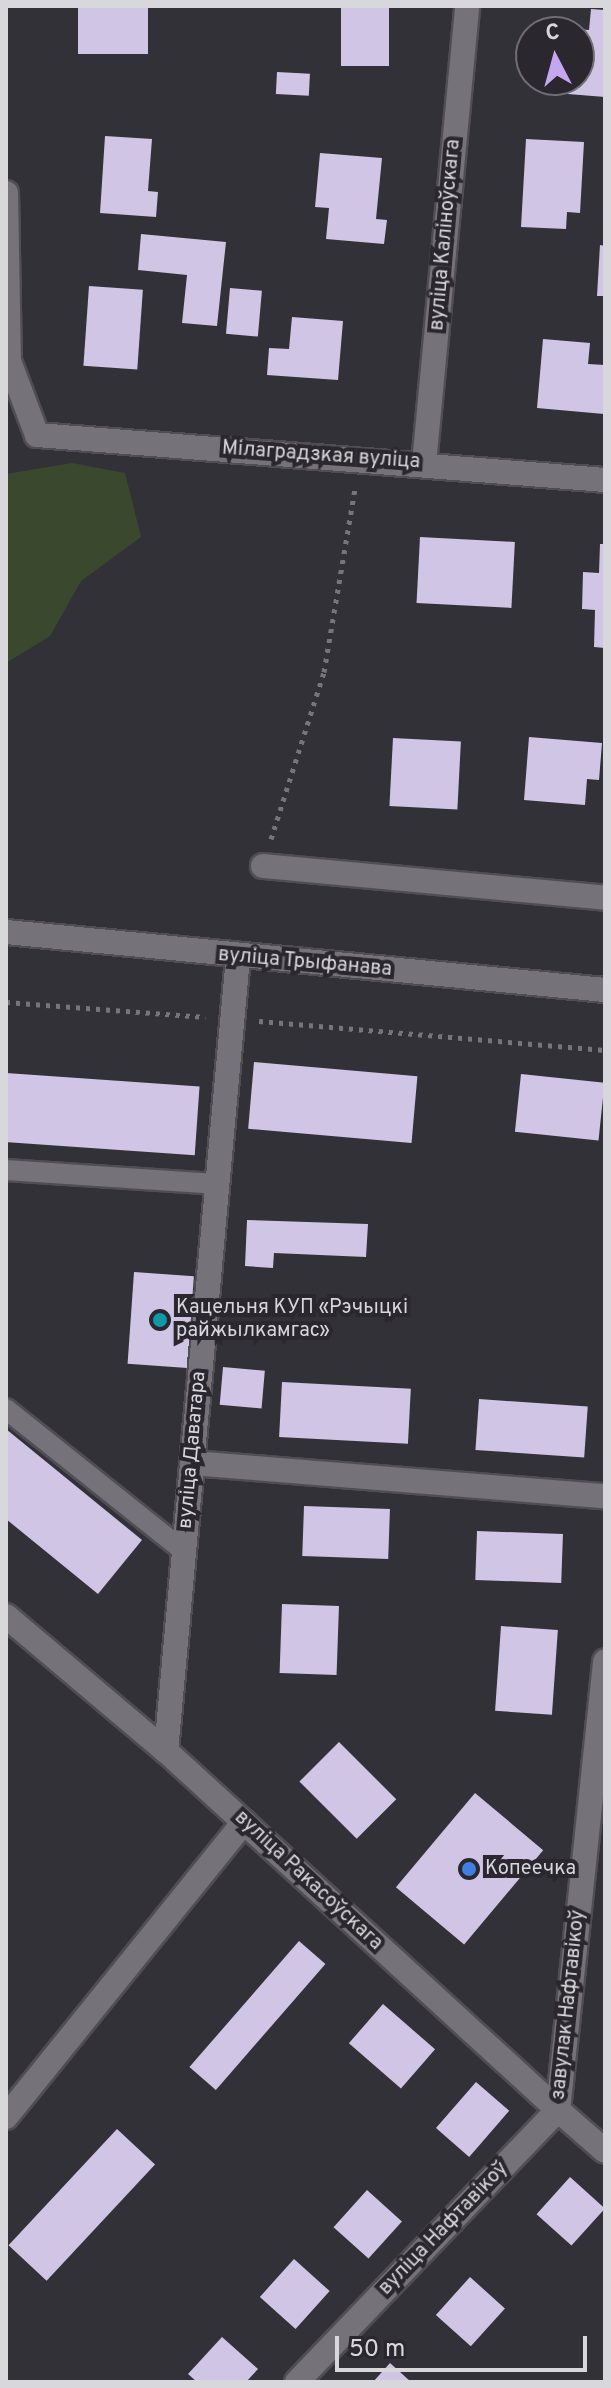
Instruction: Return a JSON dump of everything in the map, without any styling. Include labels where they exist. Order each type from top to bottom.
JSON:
[{"type":"street","name":"вуліца Каліноўскага","points":[[424,464],[467,6]]},
{"type":"street","name":"Мілаградзкая вуліца","points":[[6,193],[9,361],[37,435],[605,480]]},
{"type":"street","points":[[263,866],[605,898]]},
{"type":"street","name":"вуліца Трыфанава","points":[[6,932],[238,957],[605,990]]},
{"type":"street","name":"вуліца Даватара","points":[[166,1751],[238,957]]},
{"type":"street","points":[[192,1463],[605,1496]]},
{"type":"street","name":"вуліца Ракасоўскага","points":[[6,1616],[166,1751],[605,2151]]},
{"type":"street","name":"завулак Нафтавікоў","points":[[558,2110],[605,1661]]},
{"type":"street","points":[[6,2117],[244,1822]]},
{"type":"street","name":"вуліца Нафтавікоў","points":[[297,2382],[558,2110]]},
{"type":"lane","points":[[6,1170],[217,1184]]},
{"type":"lane","points":[[6,1409],[184,1551]]},
{"type":"path","points":[[263,866],[324,672],[360,459]]},
{"type":"path","points":[[6,1002],[605,1050]]},
{"type":"green space","points":[[72,463],[125,473],[141,537],[81,581],[50,636],[6,663],[6,474]]},
{"type":"building","points":[[78,6],[148,6],[148,54],[78,54]]},
{"type":"building","points":[[341,6],[389,6],[389,66],[341,66]]},
{"type":"building","points":[[591,9],[605,10],[605,97],[593,96],[595,16],[590,16]]},
{"type":"building","points":[[277,72],[310,74],[309,96],[276,94]]},
{"type":"building","points":[[105,136],[152,139],[148,191],[158,192],[156,217],[100,213]]},
{"type":"building","points":[[526,139],[584,142],[580,213],[567,212],[566,229],[521,227]]},
{"type":"building","points":[[320,153],[382,158],[376,219],[387,220],[384,244],[326,239],[329,208],[315,207]]},
{"type":"building","points":[[141,234],[226,242],[217,326],[182,323],[187,275],[138,270]]},
{"type":"building","points":[[600,245],[605,246],[605,296],[597,296]]},
{"type":"building","points":[[89,286],[143,290],[137,370],[83,366]]},
{"type":"building","points":[[230,288],[262,291],[258,337],[226,334]]},
{"type":"building","points":[[292,317],[343,321],[338,380],[267,375],[269,348],[289,349]]},
{"type":"building","points":[[543,339],[590,343],[588,364],[605,365],[604,414],[537,408]]},
{"type":"building","points":[[420,537],[515,542],[511,608],[417,603]]},
{"type":"building","points":[[600,544],[605,544],[605,648],[594,647],[595,610],[582,609],[583,572],[599,573]]},
{"type":"building","points":[[529,737],[602,743],[599,780],[587,779],[585,805],[524,800]]},
{"type":"building","points":[[393,738],[461,742],[457,809],[389,806]]},
{"type":"building","points":[[254,1062],[417,1076],[412,1143],[248,1129]]},
{"type":"building","points":[[6,1073],[200,1087],[195,1155],[6,1142]]},
{"type":"building","points":[[521,1074],[605,1083],[598,1140],[515,1132]]},
{"type":"building","points":[[247,1220],[368,1224],[366,1257],[274,1253],[273,1268],[245,1266]]},
{"type":"building","name":"Кацельня КУП «Рэчыцкі райжылкамгас»","points":[[134,1272],[194,1276],[187,1368],[128,1364]]},
{"type":"building","points":[[223,1367],[265,1371],[262,1409],[220,1405]]},
{"type":"building","points":[[282,1382],[411,1389],[408,1444],[279,1437]]},
{"type":"building","points":[[479,1399],[588,1407],[584,1457],[475,1450]]},
{"type":"building","points":[[6,1429],[142,1540],[98,1594],[6,1519]]},
{"type":"building","points":[[304,1506],[390,1509],[388,1559],[302,1556]]},
{"type":"building","points":[[477,1531],[563,1534],[561,1583],[475,1580]]},
{"type":"building","points":[[282,1604],[339,1606],[337,1675],[280,1673]]},
{"type":"building","points":[[501,1626],[558,1630],[552,1715],[495,1711]]},
{"type":"building","points":[[339,1742],[396,1799],[357,1839],[299,1782]]},
{"type":"building","name":"Копеечка","points":[[475,1793],[543,1850],[464,1944],[396,1887]]},
{"type":"building","points":[[299,1941],[325,1964],[216,2090],[189,2067]]},
{"type":"building","points":[[383,2004],[435,2049],[401,2089],[349,2043]]},
{"type":"building","points":[[476,2082],[509,2111],[469,2157],[436,2128]]},
{"type":"building","points":[[117,2129],[155,2164],[47,2281],[9,2245]]},
{"type":"building","points":[[570,2177],[605,2208],[571,2246],[537,2214]]},
{"type":"building","points":[[367,2190],[402,2221],[368,2259],[334,2227]]},
{"type":"building","points":[[294,2259],[330,2291],[296,2329],[260,2297]]},
{"type":"building","points":[[470,2277],[505,2308],[471,2346],[436,2315]]},
{"type":"building","points":[[222,2337],[258,2369],[246,2382],[197,2382],[188,2374]]},
{"type":"building","points":[[390,2363],[411,2382],[373,2382]]},
{"type":"place","name":"Кацельня КУП «Рэчыцкі райжылкамгас»","points":[[160,1320]]},
{"type":"place","name":"Копеечка","points":[[469,1869]]}]
